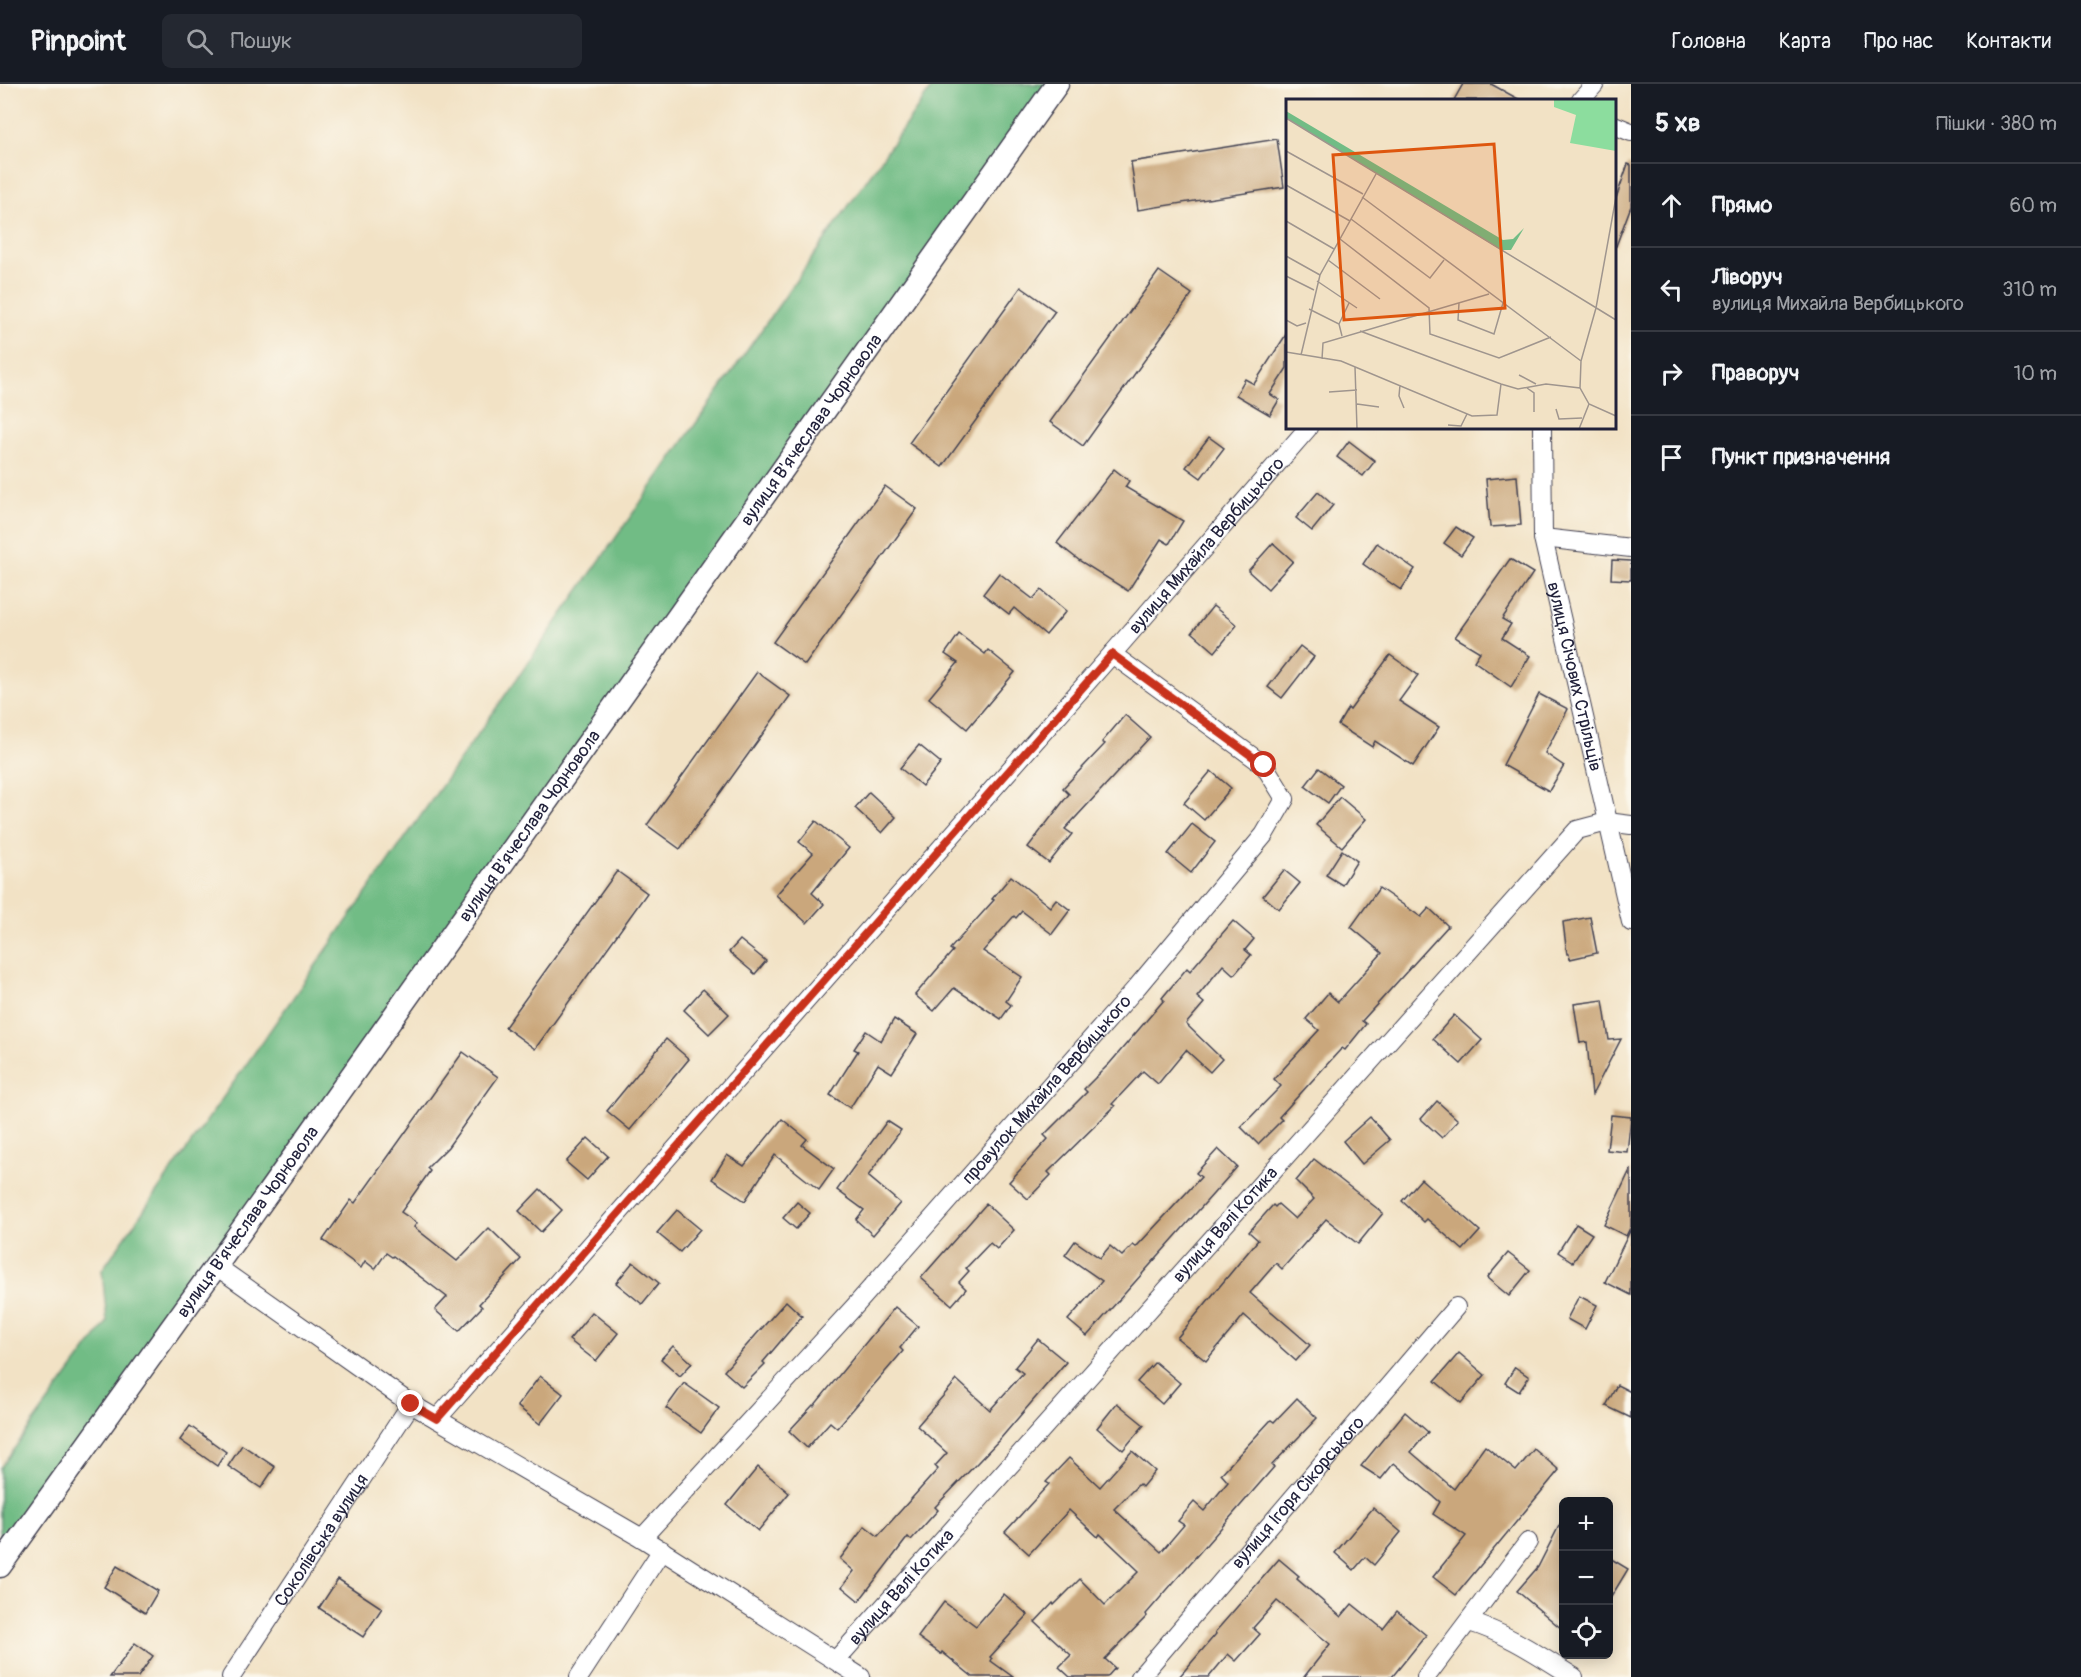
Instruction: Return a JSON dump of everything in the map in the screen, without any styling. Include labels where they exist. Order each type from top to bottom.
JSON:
[{"type":"street","name":"вулиця В'ячеслава Чорновола","points":[[0,1566],[1057,84]]},
{"type":"street","points":[[1583,99],[1595,84]]},
{"type":"street","points":[[1616,126],[1631,132]]},
{"type":"street","name":"вулиця Михайла Вербицького","points":[[437,1419],[1112,654],[1307,429]]},
{"type":"street","name":"вулиця Січових Стрільців","points":[[1542,429],[1543,538],[1631,922]]},
{"type":"street","points":[[1543,538],[1631,548]]},
{"type":"street","name":"провулок Михайла Вербицького","points":[[642,1538],[855,1306],[1137,987],[1264,835],[1285,799],[1264,765],[1112,654]]},
{"type":"street","name":"вулиця Валі Котика","points":[[836,1660],[1577,830],[1607,822],[1631,825]]},
{"type":"street","points":[[216,1266],[411,1404],[662,1550],[861,1677]]},
{"type":"street","name":"вулиця Ігоря Сікорського","points":[[1140,1677],[1456,1307]]},
{"type":"street","name":"Соколівська вулиця","points":[[231,1677],[411,1404]]},
{"type":"street","points":[[1426,1677],[1528,1542]]},
{"type":"street","points":[[579,1677],[662,1550]]},
{"type":"street","points":[[1469,1622],[1491,1628],[1574,1677]]},
{"type":"green space","points":[[934,84],[1056,84],[0,1564],[0,1468],[107,1322],[102,1270]]},
{"type":"building","points":[[1463,84],[1491,84],[1518,99],[1455,99]]},
{"type":"building","points":[[1277,139],[1284,187],[1138,210],[1131,162]]},
{"type":"building","points":[[1628,164],[1631,165],[1631,206],[1616,246],[1616,198]]},
{"type":"building","points":[[1159,271],[1192,294],[1083,446],[1050,422]]},
{"type":"building","points":[[1021,287],[1055,311],[942,467],[909,443]]},
{"type":"building","points":[[1286,335],[1286,370],[1270,394],[1279,400],[1270,415],[1236,395],[1245,379],[1254,384]]},
{"type":"building","points":[[1209,437],[1224,448],[1201,478],[1186,467]]},
{"type":"building","points":[[1349,441],[1375,461],[1363,476],[1337,457]]},
{"type":"building","points":[[1114,469],[1129,481],[1125,487],[1183,521],[1169,544],[1161,539],[1128,591],[1080,561],[1057,543]]},
{"type":"building","points":[[1517,476],[1521,525],[1490,527],[1486,479]]},
{"type":"building","points":[[885,486],[917,509],[805,665],[773,642]]},
{"type":"building","points":[[1318,492],[1333,505],[1312,531],[1296,518]]},
{"type":"building","points":[[1456,527],[1473,538],[1461,555],[1444,543]]},
{"type":"building","points":[[1273,543],[1293,561],[1268,589],[1248,571]]},
{"type":"building","points":[[1377,543],[1415,569],[1401,590],[1363,564]]},
{"type":"building","points":[[1510,559],[1533,573],[1502,619],[1511,624],[1502,638],[1530,656],[1511,687],[1474,661],[1480,652],[1455,637]]},
{"type":"building","points":[[1612,560],[1631,561],[1631,580],[1611,579]]},
{"type":"building","points":[[999,573],[1033,599],[1041,590],[1066,611],[1046,635],[1014,608],[1009,614],[983,594]]},
{"type":"building","points":[[1213,606],[1237,625],[1215,652],[1192,632]]},
{"type":"building","points":[[959,634],[985,654],[988,650],[1015,672],[967,729],[929,698],[958,663],[945,654]]},
{"type":"building","points":[[1300,646],[1314,657],[1282,698],[1268,687]]},
{"type":"building","points":[[1390,655],[1418,675],[1399,701],[1439,727],[1413,766],[1375,741],[1372,747],[1338,725],[1348,708],[1350,710]]},
{"type":"building","points":[[757,672],[790,696],[680,849],[647,825]]},
{"type":"building","points":[[1539,694],[1568,709],[1545,753],[1564,766],[1549,791],[1503,765]]},
{"type":"building","points":[[1125,715],[1150,737],[1065,829],[1072,834],[1049,863],[1028,847],[1069,794],[1063,788],[1105,744],[1102,742]]},
{"type":"building","points":[[919,745],[941,763],[922,786],[900,768]]},
{"type":"building","points":[[1319,768],[1341,785],[1328,803],[1305,786]]},
{"type":"building","points":[[1211,771],[1231,788],[1204,820],[1184,803]]},
{"type":"building","points":[[869,792],[896,817],[882,833],[855,808]]},
{"type":"building","points":[[1340,797],[1366,819],[1342,847],[1316,825]]},
{"type":"building","points":[[816,821],[849,848],[812,893],[824,904],[807,923],[776,895],[813,853],[799,842]]},
{"type":"building","points":[[1192,824],[1215,842],[1191,873],[1168,854]]},
{"type":"building","points":[[1342,850],[1357,861],[1342,885],[1326,875]]},
{"type":"building","points":[[1284,870],[1300,883],[1279,909],[1263,896]]},
{"type":"building","points":[[617,871],[647,893],[535,1049],[505,1027]]},
{"type":"building","points":[[1011,876],[1050,907],[1056,899],[1070,910],[1052,934],[1022,911],[1016,918],[1014,916],[983,951],[1022,977],[1006,1001],[1011,1005],[1001,1019],[954,988],[934,1011],[915,995],[953,951],[950,949],[994,900],[992,899]]},
{"type":"building","points":[[1379,888],[1421,917],[1429,908],[1448,926],[1362,1021],[1366,1024],[1345,1050],[1342,1048],[1279,1117],[1282,1120],[1258,1144],[1241,1127],[1281,1086],[1274,1079],[1319,1030],[1306,1019],[1328,993],[1338,1002],[1382,953],[1351,927]]},
{"type":"building","points":[[1590,917],[1597,953],[1570,959],[1567,954],[1563,922]]},
{"type":"building","points":[[1233,921],[1254,939],[1245,950],[1251,955],[1234,975],[1223,965],[1197,997],[1204,1003],[1186,1024],[1222,1059],[1210,1072],[1186,1050],[1158,1084],[1143,1071],[1112,1104],[1115,1106],[1048,1172],[1051,1175],[1028,1199],[1009,1182],[1048,1139],[1044,1135],[1087,1092],[1084,1089],[1110,1063],[1164,1000],[1162,998],[1187,968],[1190,971]]},
{"type":"building","points":[[740,940],[766,961],[755,974],[729,952]]},
{"type":"building","points":[[703,989],[729,1014],[709,1034],[684,1010]]},
{"type":"building","points":[[1603,1000],[1609,1040],[1621,1039],[1592,1095],[1587,1042],[1580,1043],[1574,1004]]},
{"type":"building","points":[[1454,1015],[1482,1040],[1461,1064],[1433,1039]]},
{"type":"building","points":[[894,1019],[917,1034],[892,1073],[878,1064],[850,1108],[830,1095],[858,1051],[854,1049],[866,1031],[881,1041]]},
{"type":"building","points":[[666,1039],[689,1059],[630,1130],[607,1111]]},
{"type":"building","points":[[463,1052],[498,1077],[448,1147],[427,1168],[430,1171],[401,1212],[417,1223],[414,1227],[457,1261],[489,1228],[521,1259],[479,1304],[482,1307],[459,1331],[435,1310],[447,1297],[393,1256],[386,1253],[375,1269],[365,1261],[361,1268],[323,1240],[351,1200],[355,1203]]},
{"type":"building","points":[[1437,1101],[1458,1120],[1442,1138],[1421,1119]]},
{"type":"building","points":[[1611,1115],[1631,1117],[1627,1152],[1607,1150]]},
{"type":"building","points":[[1370,1117],[1390,1140],[1362,1164],[1343,1141]]},
{"type":"building","points":[[782,1119],[807,1139],[802,1145],[834,1169],[819,1190],[775,1155],[745,1201],[712,1179],[727,1155],[744,1166]]},
{"type":"building","points":[[887,1121],[901,1130],[868,1176],[900,1203],[873,1235],[856,1220],[864,1210],[837,1190]]},
{"type":"building","points":[[588,1138],[608,1156],[587,1180],[566,1162]]},
{"type":"building","points":[[1218,1149],[1237,1167],[1087,1336],[1068,1320],[1102,1281],[1065,1255],[1075,1241],[1100,1258],[1110,1246],[1122,1256],[1133,1245],[1136,1247],[1201,1177],[1196,1173]]},
{"type":"building","points":[[1314,1159],[1383,1213],[1358,1244],[1326,1219],[1282,1269],[1276,1263],[1250,1293],[1310,1345],[1296,1361],[1244,1315],[1206,1361],[1177,1338],[1258,1240],[1249,1232],[1273,1205],[1275,1207],[1278,1204],[1295,1219],[1314,1199],[1296,1181]]},
{"type":"building","points":[[1631,1168],[1631,1226],[1626,1236],[1604,1225]]},
{"type":"building","points":[[1421,1179],[1480,1231],[1463,1250],[1427,1219],[1424,1222],[1402,1201]]},
{"type":"building","points":[[540,1189],[562,1210],[541,1232],[519,1211]]},
{"type":"building","points":[[797,1202],[810,1213],[796,1229],[783,1218]]},
{"type":"building","points":[[986,1204],[1014,1230],[997,1249],[990,1243],[966,1268],[969,1271],[959,1282],[966,1289],[952,1305],[921,1278]]},
{"type":"building","points":[[677,1210],[700,1229],[680,1252],[657,1233]]},
{"type":"building","points":[[1576,1224],[1592,1234],[1573,1262],[1558,1252]]},
{"type":"building","points":[[1631,1229],[1631,1295],[1605,1282]]},
{"type":"building","points":[[1508,1253],[1530,1270],[1509,1296],[1487,1278]]},
{"type":"building","points":[[633,1262],[659,1283],[642,1304],[616,1283]]},
{"type":"building","points":[[1579,1296],[1597,1305],[1585,1329],[1567,1319]]},
{"type":"building","points":[[786,1301],[802,1316],[763,1362],[765,1364],[742,1387],[724,1371]]},
{"type":"building","points":[[895,1307],[918,1326],[900,1348],[903,1351],[837,1428],[830,1422],[807,1448],[789,1431],[814,1406]]},
{"type":"building","points":[[592,1312],[618,1333],[596,1361],[569,1340]]},
{"type":"building","points":[[1038,1339],[1066,1362],[1001,1438],[935,1507],[938,1510],[911,1540],[908,1537],[859,1601],[842,1587],[854,1571],[840,1559],[865,1526],[878,1536],[938,1469],[935,1466],[947,1453],[917,1426],[957,1380],[990,1410],[1023,1373],[1015,1367]]},
{"type":"building","points":[[673,1346],[692,1363],[680,1376],[661,1359]]},
{"type":"building","points":[[1459,1353],[1485,1375],[1461,1403],[1435,1381]]},
{"type":"building","points":[[1155,1362],[1180,1383],[1162,1404],[1137,1382]]},
{"type":"building","points":[[1515,1367],[1529,1377],[1519,1392],[1505,1383]]},
{"type":"building","points":[[540,1376],[563,1394],[540,1424],[517,1406]]},
{"type":"building","points":[[684,1383],[719,1408],[701,1433],[666,1408]]},
{"type":"building","points":[[1617,1385],[1631,1392],[1631,1418],[1606,1406]]},
{"type":"building","points":[[1297,1398],[1317,1418],[1272,1465],[1274,1467],[1146,1614],[1147,1616],[1105,1659],[1115,1668],[1107,1677],[1070,1677],[1059,1667],[1071,1655],[1035,1622],[1080,1579],[1105,1605],[1139,1571],[1100,1534],[1098,1537],[1069,1510],[1029,1554],[1005,1532],[1049,1484],[1046,1482],[1069,1458],[1100,1487],[1132,1451],[1155,1471],[1142,1487],[1139,1484],[1114,1509],[1161,1552],[1184,1525],[1178,1521],[1194,1502],[1204,1511],[1228,1482],[1221,1474],[1271,1420],[1274,1422]]},
{"type":"building","points":[[1117,1403],[1144,1425],[1123,1450],[1097,1428]]},
{"type":"building","points":[[1405,1412],[1428,1432],[1411,1452],[1454,1489],[1485,1446],[1516,1471],[1534,1449],[1559,1470],[1456,1595],[1433,1577],[1466,1536],[1433,1514],[1440,1502],[1394,1463],[1381,1479],[1361,1466]]},
{"type":"building","points":[[190,1426],[226,1452],[217,1466],[180,1440]]},
{"type":"building","points":[[242,1445],[275,1467],[261,1488],[228,1466]]},
{"type":"building","points":[[758,1467],[789,1493],[758,1531],[727,1505]]},
{"type":"building","points":[[1373,1508],[1401,1532],[1374,1565],[1365,1557],[1354,1570],[1335,1553]]},
{"type":"building","points":[[1559,1526],[1559,1627],[1517,1591],[1538,1567]]},
{"type":"building","points":[[1279,1559],[1299,1576],[1297,1579],[1341,1617],[1352,1604],[1383,1629],[1397,1611],[1426,1635],[1392,1677],[1304,1677],[1330,1644],[1277,1601],[1253,1628],[1260,1634],[1236,1661],[1228,1654],[1209,1677],[1179,1677]]},
{"type":"building","points":[[1613,1560],[1628,1569],[1613,1594]]},
{"type":"building","points":[[117,1566],[158,1591],[145,1613],[104,1587]]},
{"type":"building","points":[[338,1579],[382,1608],[363,1637],[319,1608]]},
{"type":"building","points":[[1004,1594],[1028,1615],[990,1657],[991,1661],[1013,1677],[973,1677],[942,1652],[941,1654],[918,1637],[944,1602],[976,1626]]},
{"type":"building","points":[[135,1643],[153,1656],[138,1677],[110,1677]]},
{"type":"route","points":[[411,1404],[437,1419],[1112,654],[1264,765]]}]
